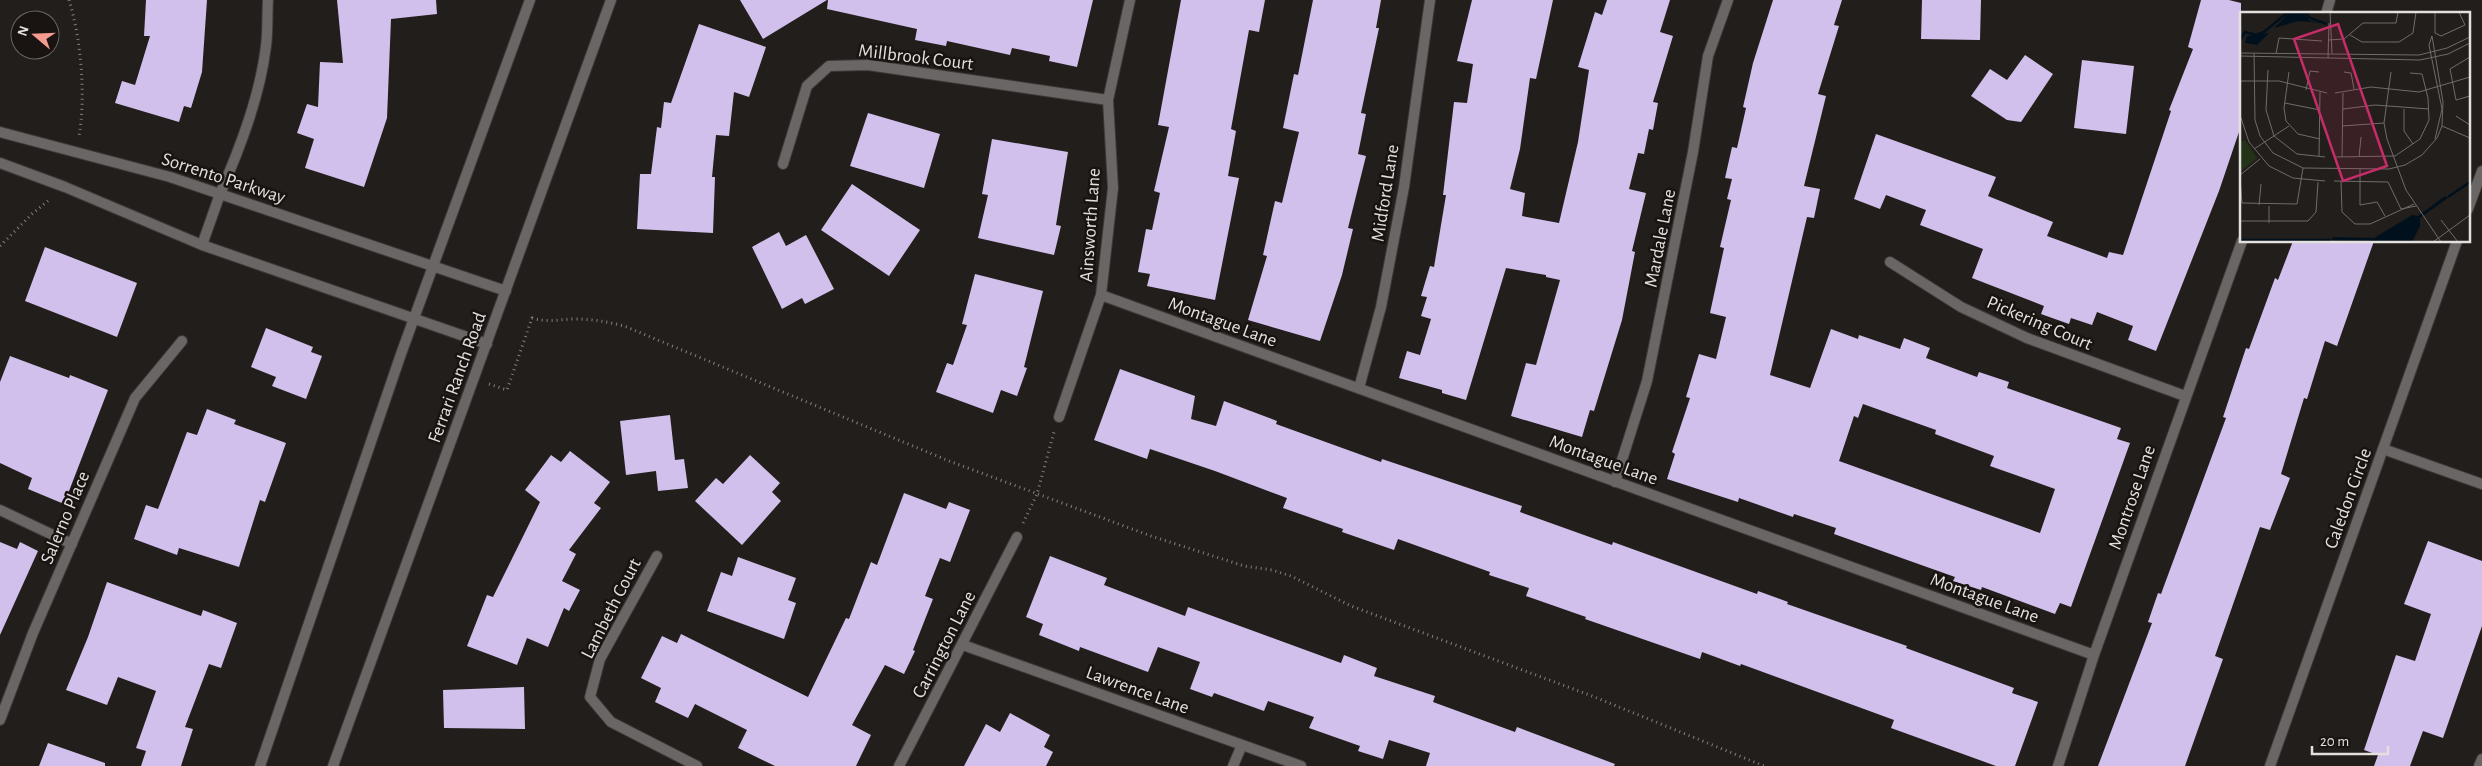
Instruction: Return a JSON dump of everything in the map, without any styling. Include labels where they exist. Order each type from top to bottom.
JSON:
[{"type":"street","points":[[202,245],[256,95],[266,46],[268,0]]},
{"type":"street","points":[[260,766],[414,318],[530,0]]},
{"type":"street","name":"Ferrari Ranch Road","points":[[333,766],[611,0]]},
{"type":"street","name":"Ainsworth Lane","points":[[1059,417],[1101,295],[1113,188],[1108,100],[1130,0]]},
{"type":"street","name":"Midford Lane","points":[[1359,388],[1381,307],[1404,187],[1430,0]]},
{"type":"street","name":"Mardale Lane","points":[[1616,482],[1647,381],[1693,152],[1708,56],[1728,0]]},
{"type":"street","name":"Millbrook Court","points":[[783,164],[807,86],[829,66],[868,65],[1108,100]]},
{"type":"street","name":"Sorrento Parkway","points":[[0,132],[170,177],[506,291]]},
{"type":"street","points":[[0,163],[65,187],[202,245],[487,344]]},
{"type":"street","points":[[2470,203],[2482,170]]},
{"type":"street","name":"Montrose Lane","points":[[2058,766],[2094,655],[2242,242]]},
{"type":"street","name":"Caledon Circle","points":[[2270,766],[2457,242]]},
{"type":"street","name":"Pickering Court","points":[[1890,262],[1961,307],[2027,338],[2185,396]]},
{"type":"street","name":"Montague Lane","points":[[1101,295],[2094,655]]},
{"type":"street","name":"Salerno Place","points":[[0,720],[32,633],[135,398],[182,341]]},
{"type":"street","points":[[2383,449],[2482,484]]},
{"type":"street","points":[[0,510],[72,544]]},
{"type":"street","name":"Carrington Lane","points":[[899,766],[1017,537]]},
{"type":"street","name":"Lambeth Court","points":[[656,556],[600,659],[590,698],[611,722],[697,766]]},
{"type":"street","name":"Lawrence Lane","points":[[963,645],[1301,766]]},
{"type":"street","points":[[1233,766],[1242,745]]},
{"type":"street","points":[[2479,766],[2482,758]]},
{"type":"path","points":[[69,0],[77,35],[81,90],[80,125],[76,151]]},
{"type":"path","points":[[0,246],[32,214],[65,187]]},
{"type":"path","points":[[474,379],[507,390],[532,318],[553,322],[573,319],[605,321],[624,326],[888,437],[1151,536],[1244,566],[1272,570],[1291,576],[1351,606],[1592,696],[1764,766]]},
{"type":"path","points":[[1017,537],[1037,494],[1059,417]]},
{"type":"building","points":[[146,0],[207,0],[202,72],[191,108],[184,106],[179,122],[115,103],[122,81],[135,85],[150,36],[144,36]]},
{"type":"building","points":[[337,0],[436,0],[437,14],[391,19],[387,118],[364,187],[305,168],[314,139],[297,133],[307,104],[318,107],[320,62],[343,63]]},
{"type":"building","points":[[740,0],[827,0],[763,39]]},
{"type":"building","points":[[828,0],[1093,0],[1077,67],[1049,61],[1050,56],[1012,48],[1010,55],[947,41],[946,46],[915,40],[917,29],[827,9]]},
{"type":"building","points":[[1181,0],[1265,0],[1259,32],[1249,30],[1231,129],[1236,131],[1228,176],[1239,178],[1215,300],[1147,286],[1150,274],[1138,272],[1146,229],[1152,230],[1160,193],[1154,191],[1169,127],[1158,125]]},
{"type":"building","points":[[1313,0],[1381,0],[1376,28],[1379,28],[1361,113],[1366,114],[1358,154],[1366,156],[1348,228],[1353,229],[1342,275],[1320,341],[1248,320],[1267,256],[1263,255],[1275,201],[1282,203],[1299,132],[1283,128],[1294,74],[1298,75]]},
{"type":"building","points":[[1472,0],[1553,0],[1536,79],[1530,78],[1520,149],[1510,189],[1525,193],[1522,216],[1559,223],[1578,142],[1589,70],[1578,67],[1595,12],[1602,15],[1607,0],[1670,0],[1660,32],[1673,36],[1653,102],[1658,103],[1653,130],[1649,129],[1644,154],[1638,153],[1629,189],[1646,193],[1632,251],[1635,252],[1622,320],[1594,411],[1590,410],[1582,437],[1511,416],[1526,363],[1536,365],[1560,280],[1546,277],[1546,275],[1506,268],[1466,400],[1442,393],[1442,390],[1399,378],[1407,351],[1420,355],[1431,319],[1421,316],[1427,297],[1421,296],[1430,266],[1434,267],[1446,195],[1443,195],[1454,102],[1467,103],[1473,64],[1457,61]]},
{"type":"building","points":[[1773,0],[1842,0],[1834,25],[1839,26],[1818,94],[1826,96],[1804,186],[1820,189],[1814,218],[1807,217],[1770,375],[1810,388],[1831,329],[1858,339],[1859,335],[1900,349],[1904,338],[1930,348],[1926,358],[1977,377],[1979,372],[2009,382],[2007,388],[2121,428],[2117,439],[2130,443],[2071,607],[2060,603],[2055,614],[1982,587],[1981,590],[1953,581],[1955,577],[1834,534],[1836,528],[1794,514],[1793,517],[1739,498],[1738,502],[1667,479],[1675,454],[1672,452],[1690,398],[1686,397],[1699,354],[1716,359],[1726,317],[1710,313],[1724,248],[1720,247],[1731,200],[1727,199],[1732,179],[1725,178],[1732,147],[1737,148],[1746,108],[1743,107],[1753,63]],"holes":[[[1863,404],[1936,430],[1935,434],[1994,456],[1990,466],[2055,489],[2040,533],[1839,461],[1854,416],[1858,418]]]},
{"type":"building","points":[[1922,0],[1981,0],[1980,40],[1921,39]]},
{"type":"building","points":[[2201,0],[2229,0],[2241,3],[2240,129],[2219,191],[2156,351],[2128,340],[2133,326],[2097,312],[2092,325],[2071,318],[2069,324],[2041,314],[2044,306],[1972,278],[1983,249],[1920,225],[1926,210],[1886,195],[1880,209],[1854,199],[1876,134],[1996,177],[1988,196],[2053,222],[2047,236],[2107,258],[2109,252],[2123,255],[2171,111],[2169,110],[2193,49],[2188,47]]},
{"type":"building","points":[[699,24],[766,47],[749,97],[734,92],[729,136],[716,135],[712,177],[715,177],[713,233],[637,229],[640,174],[651,174],[657,127],[661,128],[664,102],[671,103]]},
{"type":"building","points":[[2025,55],[2053,74],[2021,122],[2007,120],[1971,96],[1990,69],[2007,80]]},
{"type":"building","points":[[2082,60],[2134,66],[2126,134],[2074,128]]},
{"type":"building","points":[[868,113],[940,134],[924,188],[850,166]]},
{"type":"building","points":[[992,139],[1068,152],[1056,225],[1061,226],[1054,255],[978,238],[988,195],[982,194]]},
{"type":"building","points":[[852,184],[920,230],[889,276],[821,230]]},
{"type":"building","points":[[779,232],[786,246],[806,235],[834,289],[805,304],[802,298],[782,309],[752,247]]},
{"type":"building","points":[[2293,242],[2374,242],[2337,346],[2325,341],[2307,399],[2304,398],[2281,474],[2290,478],[2270,530],[2260,527],[2215,656],[2223,659],[2185,766],[2098,766],[2152,623],[2148,622],[2158,593],[2161,594],[2226,418],[2223,417],[2246,348],[2249,349],[2275,278],[2278,280]]},
{"type":"building","points":[[45,247],[137,283],[117,337],[25,301]]},
{"type":"building","points":[[975,274],[1043,291],[1024,367],[1027,368],[1017,396],[1001,390],[993,413],[936,392],[947,363],[953,365],[967,325],[962,324]]},
{"type":"building","points":[[266,328],[313,347],[311,352],[322,356],[306,399],[272,386],[276,377],[251,367]]},
{"type":"building","points":[[10,356],[69,378],[70,375],[108,390],[64,504],[28,489],[32,478],[0,463],[0,382]]},
{"type":"building","points":[[1120,369],[1195,396],[1191,419],[1216,426],[1224,401],[1277,421],[1276,424],[1381,462],[1382,459],[1522,506],[1520,512],[1612,545],[1613,542],[1757,594],[1758,591],[1788,602],[1787,604],[1907,646],[1906,648],[2014,688],[2012,693],[2038,702],[2015,766],[1996,766],[1891,728],[1894,720],[1741,664],[1740,666],[1702,652],[1700,659],[1585,619],[1586,617],[1526,596],[1529,588],[1489,575],[1490,572],[1398,539],[1394,550],[1342,532],[1343,529],[1283,508],[1287,498],[1215,471],[1150,449],[1147,459],[1094,440]]},
{"type":"building","points":[[207,409],[236,420],[234,424],[286,443],[265,502],[260,500],[239,567],[179,548],[177,555],[134,539],[146,505],[158,509],[187,432],[197,435]]},
{"type":"building","points":[[670,415],[675,460],[684,459],[688,488],[658,491],[656,471],[626,475],[620,421]]},
{"type":"building","points":[[570,451],[610,482],[594,503],[601,508],[569,550],[576,554],[562,581],[580,590],[569,611],[564,608],[548,647],[527,638],[517,665],[467,646],[487,595],[493,597],[540,502],[525,490],[551,455],[561,462]]},
{"type":"building","points":[[750,455],[780,483],[772,492],[781,501],[742,545],[695,501],[716,478],[723,484]]},
{"type":"building","points":[[904,493],[946,509],[949,502],[970,510],[950,562],[940,558],[925,596],[933,599],[913,650],[915,651],[904,674],[885,665],[852,725],[871,735],[856,766],[775,766],[738,748],[747,730],[695,704],[688,718],[655,702],[661,688],[641,678],[662,636],[677,643],[681,634],[808,697],[846,618],[849,619],[871,562],[877,565]]},
{"type":"building","points":[[2428,541],[2482,561],[2482,626],[2443,738],[2423,731],[2410,766],[2374,766],[2378,755],[2364,750],[2396,655],[2415,661],[2431,614],[2404,604]]},
{"type":"building","points":[[0,542],[17,549],[20,542],[38,551],[0,635]]},
{"type":"building","points":[[1050,556],[1107,578],[1104,585],[1185,616],[1188,607],[1341,663],[1344,655],[1377,668],[1374,676],[1435,696],[1433,702],[1515,732],[1517,727],[1615,764],[1614,766],[1426,766],[1430,753],[1389,740],[1383,759],[1358,751],[1360,746],[1309,728],[1314,717],[1268,701],[1264,711],[1214,693],[1212,697],[1190,689],[1200,662],[1158,647],[1148,672],[1080,647],[1079,651],[1039,635],[1043,624],[1026,617]]},
{"type":"building","points":[[738,557],[796,578],[788,600],[796,603],[784,639],[707,611],[721,572],[732,576]]},
{"type":"building","points":[[107,582],[201,616],[203,610],[237,623],[221,668],[209,664],[185,727],[193,729],[181,766],[141,766],[146,751],[136,748],[156,691],[118,677],[107,705],[66,690],[88,637]]},
{"type":"building","points":[[524,687],[525,729],[444,728],[443,690]]},
{"type":"building","points":[[1010,713],[1050,735],[1044,747],[1053,752],[1046,766],[964,766],[986,724],[1000,732]]},
{"type":"building","points":[[48,743],[105,763],[105,766],[39,766]]}]
